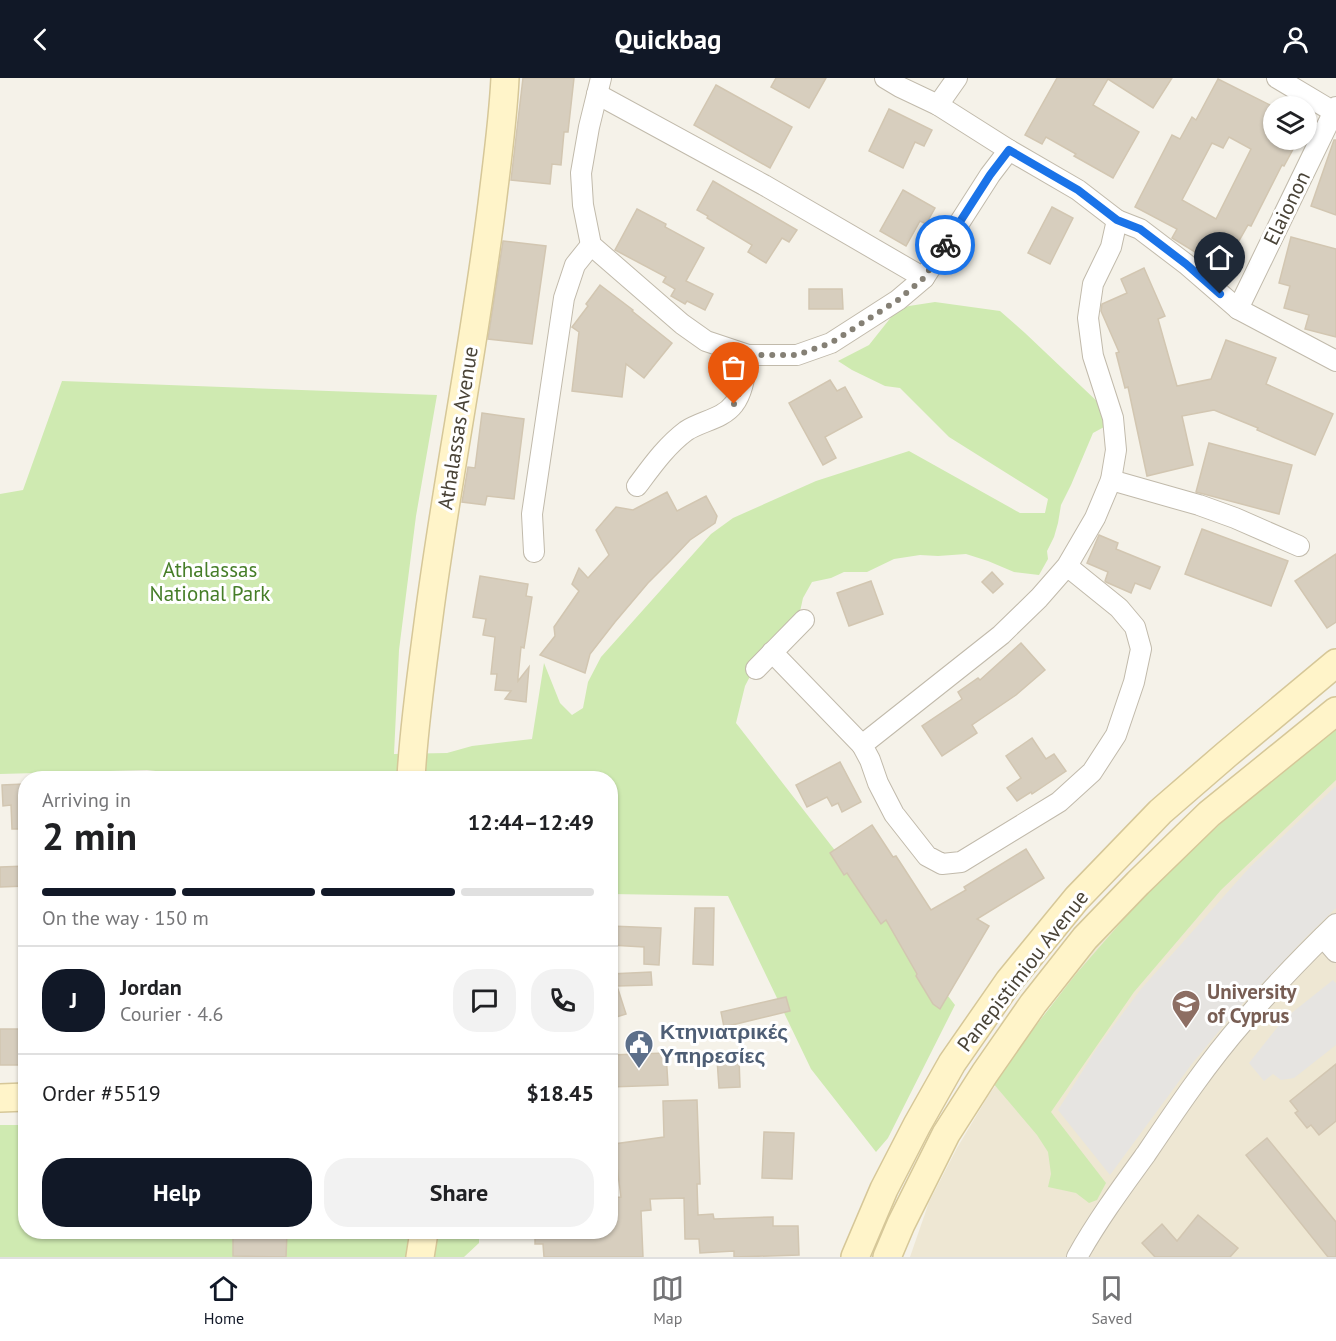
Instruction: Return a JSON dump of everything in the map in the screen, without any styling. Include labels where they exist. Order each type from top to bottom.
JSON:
[{"type":"main road","name":"Athalassas Avenue","points":[[411,771],[413,741],[437,554],[483,279],[505,78]]},
{"type":"main road","name":"Panepistimiou Avenue","points":[[855,1257],[884,1189],[917,1125],[952,1063],[1009,981],[1077,898],[1160,812],[1336,663]]},
{"type":"main road","name":"Panepistimiou Avenue","points":[[887,1257],[946,1134],[1033,1004],[1085,938],[1209,814],[1336,711]]},
{"type":"main road","points":[[0,1098],[18,1097]]},
{"type":"street","points":[[885,78],[938,105],[1078,190],[1117,220],[1140,229],[1186,264],[1238,309],[1336,362]]},
{"type":"street","points":[[938,105],[957,78]]},
{"type":"street","points":[[1277,78],[1335,109]]},
{"type":"street","points":[[924,278],[599,86],[581,173],[582,205],[591,245],[682,324],[706,341],[748,355],[797,355],[831,343],[898,300],[924,278],[990,175],[1009,150]]},
{"type":"street","name":"Elaionon","points":[[1238,309],[1335,109]]},
{"type":"street","points":[[862,745],[1001,635],[1039,598],[1067,566],[1095,518],[1111,480],[1116,450],[1113,418],[1093,356],[1088,318],[1093,284],[1111,247],[1117,220]]},
{"type":"street","points":[[534,552],[532,514],[564,298],[575,265],[591,245]]},
{"type":"street","points":[[637,486],[663,451],[687,430],[723,413],[734,404],[742,387],[748,355]]},
{"type":"street","points":[[1111,480],[1199,505],[1299,546]]},
{"type":"street","points":[[772,652],[862,745],[894,814],[927,856],[942,864],[961,862],[1059,802],[1092,772],[1116,735],[1134,682],[1141,649],[1135,627],[1119,608],[1067,566]]},
{"type":"street","points":[[756,669],[804,620]]},
{"type":"street","points":[[1077,1257],[1086,1240],[1204,1071],[1244,1021],[1296,963],[1332,938]]},
{"type":"shaded area","name":"University of Cyprus","points":[[1336,727],[1336,1257],[910,1257],[929,1202],[957,1148],[988,1096],[1083,962],[1147,893]]},
{"type":"shaded area","points":[[1336,786],[1336,908],[1234,1013],[1191,1065],[1110,1175],[1058,1110],[1097,1048],[1141,989],[1250,867]]},
{"type":"shaded area","points":[[1333,980],[1336,983],[1336,1045],[1294,1078],[1281,1080],[1273,1074],[1264,1081],[1249,1063],[1284,1019]]},
{"type":"green space","name":"Athalassas National Park","points":[[935,302],[1000,311],[1102,406],[1104,427],[1093,433],[1061,505],[1054,537],[1047,551],[1048,559],[1039,575],[1014,572],[966,554],[920,555],[894,559],[867,572],[844,572],[831,578],[812,582],[803,598],[797,625],[759,659],[745,686],[736,723],[955,1005],[888,1138],[876,1152],[811,1069],[728,896],[618,894],[618,771],[147,770],[18,771],[18,774],[0,774],[0,494],[23,490],[62,381],[437,395],[416,516],[399,650],[394,754],[447,753],[472,746],[532,739],[544,663],[560,703],[572,715],[583,708],[588,682],[601,657],[711,534],[733,518],[816,481],[909,451],[1020,513],[1045,513],[1048,499],[949,437],[900,388],[885,386],[838,361],[869,345],[896,311],[909,306]]},
{"type":"green space","points":[[1336,726],[1336,780],[1221,890],[1134,992],[1051,1112],[1106,1183],[1097,1200],[1089,1203],[1076,1193],[1048,1187],[1051,1174],[1048,1152],[1037,1135],[992,1082],[1076,974],[1150,889],[1253,795]]},
{"type":"green space","points":[[0,1125],[18,1125],[18,1239],[479,1239],[479,1243],[464,1257],[0,1257]]},
{"type":"building","points":[[523,78],[574,78],[568,132],[564,132],[561,165],[552,164],[550,184],[511,180]]},
{"type":"building","points":[[776,78],[826,78],[809,108],[771,87]]},
{"type":"building","points":[[1057,78],[1172,78],[1153,108],[1108,79],[1093,105],[1139,132],[1113,178],[1046,137],[1042,144],[1025,135]]},
{"type":"building","points":[[1218,79],[1263,102],[1263,150],[1293,150],[1284,166],[1282,165],[1251,226],[1248,225],[1223,269],[1172,238],[1177,229],[1135,207],[1172,135],[1180,139],[1192,117],[1196,120]],"holes":[[[1229,137],[1251,149],[1216,219],[1182,200],[1212,143],[1223,148]]]},
{"type":"building","points":[[716,85],[792,127],[770,168],[694,125]]},
{"type":"building","points":[[889,109],[932,130],[924,146],[915,142],[903,168],[869,151]]},
{"type":"building","points":[[1334,140],[1336,140],[1336,215],[1311,206]]},
{"type":"building","points":[[713,181],[797,230],[789,242],[782,238],[766,263],[748,252],[752,245],[697,210]]},
{"type":"building","points":[[903,190],[935,208],[926,224],[920,221],[906,246],[880,231]]},
{"type":"building","points":[[1052,207],[1073,218],[1050,264],[1028,253]]},
{"type":"building","points":[[637,209],[704,248],[686,281],[713,294],[705,310],[687,301],[685,304],[671,296],[675,289],[663,282],[666,277],[615,250]]},
{"type":"building","points":[[1291,237],[1336,249],[1336,337],[1305,329],[1309,315],[1284,308],[1290,286],[1279,283]]},
{"type":"building","points":[[503,241],[546,246],[532,344],[488,339]]},
{"type":"building","points":[[1144,268],[1165,316],[1158,319],[1177,386],[1211,379],[1226,340],[1276,358],[1266,384],[1333,414],[1315,455],[1214,410],[1182,416],[1193,465],[1147,476],[1128,387],[1125,388],[1116,353],[1119,352],[1101,311],[1102,304],[1127,293],[1121,279]]},
{"type":"building","points":[[600,285],[672,343],[644,378],[626,364],[622,397],[572,391],[579,332],[572,327]]},
{"type":"building","points":[[809,289],[842,289],[843,309],[809,309]]},
{"type":"building","points":[[830,380],[837,391],[845,387],[862,417],[825,437],[836,458],[823,465],[789,403]]},
{"type":"building","points":[[482,413],[524,419],[514,499],[487,496],[485,505],[462,502],[468,467],[475,468]]},
{"type":"building","points":[[1209,443],[1292,465],[1279,514],[1196,492]]},
{"type":"building","points":[[667,492],[677,511],[706,496],[717,516],[715,523],[690,540],[648,583],[590,654],[585,673],[540,655],[555,636],[554,627],[579,591],[572,584],[579,568],[588,578],[609,555],[596,530],[616,507],[633,510]]},
{"type":"building","points":[[1202,529],[1288,561],[1271,606],[1185,574]]},
{"type":"building","points":[[1099,535],[1118,543],[1116,549],[1160,567],[1150,589],[1135,583],[1131,593],[1106,582],[1108,572],[1087,563]]},
{"type":"building","points":[[1336,554],[1336,622],[1327,628],[1295,581]]},
{"type":"building","points":[[992,572],[1003,584],[993,593],[982,582]]},
{"type":"building","points":[[480,576],[528,584],[526,596],[532,597],[524,648],[521,647],[518,677],[518,681],[529,667],[526,702],[505,699],[511,691],[495,690],[497,674],[491,674],[495,637],[483,635],[486,619],[473,617]]},
{"type":"building","points":[[871,581],[883,614],[849,626],[837,593]]},
{"type":"building","points":[[1021,643],[1045,670],[1016,695],[972,725],[977,733],[942,756],[922,726],[962,699],[958,692],[978,678],[980,680]]},
{"type":"building","points":[[1032,738],[1046,759],[1054,754],[1066,771],[1032,794],[1031,792],[1017,801],[1007,788],[1021,778],[1006,756]]},
{"type":"building","points":[[840,762],[861,802],[842,812],[838,803],[832,806],[827,797],[807,807],[796,785]]},
{"type":"building","points":[[18,784],[18,829],[12,829],[11,805],[3,806],[2,785]]},
{"type":"building","points":[[872,825],[893,857],[896,856],[931,910],[966,890],[964,887],[1026,849],[1044,878],[977,919],[989,926],[940,1009],[933,1004],[916,976],[917,974],[886,920],[881,924],[847,873],[844,875],[830,853]]},
{"type":"building","points":[[18,866],[18,886],[0,887],[0,867]]},
{"type":"building","points":[[695,908],[714,908],[713,965],[693,964]]},
{"type":"building","points":[[618,926],[661,928],[659,965],[644,964],[644,947],[618,945]]},
{"type":"building","points":[[651,972],[652,985],[618,986],[618,974]]},
{"type":"building","points":[[618,989],[626,1014],[618,1016]]},
{"type":"building","points":[[786,997],[790,1011],[724,1027],[721,1012]]},
{"type":"building","points":[[0,1029],[18,1029],[18,1065],[0,1065]]},
{"type":"building","name":"Κτηνιατρικές Υπηρεσίες","points":[[666,1053],[668,1085],[618,1087],[618,1055]]},
{"type":"building","points":[[739,1058],[740,1087],[719,1088],[717,1059]]},
{"type":"building","points":[[1336,1064],[1336,1121],[1319,1135],[1311,1125],[1307,1128],[1295,1113],[1298,1111],[1290,1101]]},
{"type":"building","points":[[697,1100],[700,1184],[697,1184],[698,1215],[713,1214],[714,1219],[773,1217],[773,1226],[798,1226],[799,1255],[734,1257],[734,1251],[700,1253],[699,1239],[685,1239],[684,1198],[650,1199],[651,1210],[641,1211],[643,1257],[544,1257],[543,1244],[535,1244],[535,1239],[618,1239],[618,1197],[621,1197],[618,1143],[664,1137],[663,1101]]},
{"type":"building","points":[[764,1132],[794,1133],[792,1179],[762,1178]]},
{"type":"building","points":[[1267,1138],[1336,1222],[1336,1257],[1328,1257],[1246,1155]]},
{"type":"building","points":[[1198,1215],[1238,1248],[1230,1257],[1155,1257],[1142,1243],[1162,1224],[1177,1241]]},
{"type":"building","points":[[233,1239],[287,1239],[286,1257],[233,1256]]},
{"type":"way so far","points":[[734,404],[742,387],[748,355],[797,355],[831,343],[898,300],[924,278],[945,245]]},
{"type":"place","name":"University of Cyprus","points":[[1186,1030]]},
{"type":"place","name":"Κτηνιατρικές Υπηρεσίες","points":[[639,1070]]},
{"type":"route","points":[[945,245],[1009,150],[1078,190],[1117,220],[1140,229],[1186,264],[1220,294]]}]
